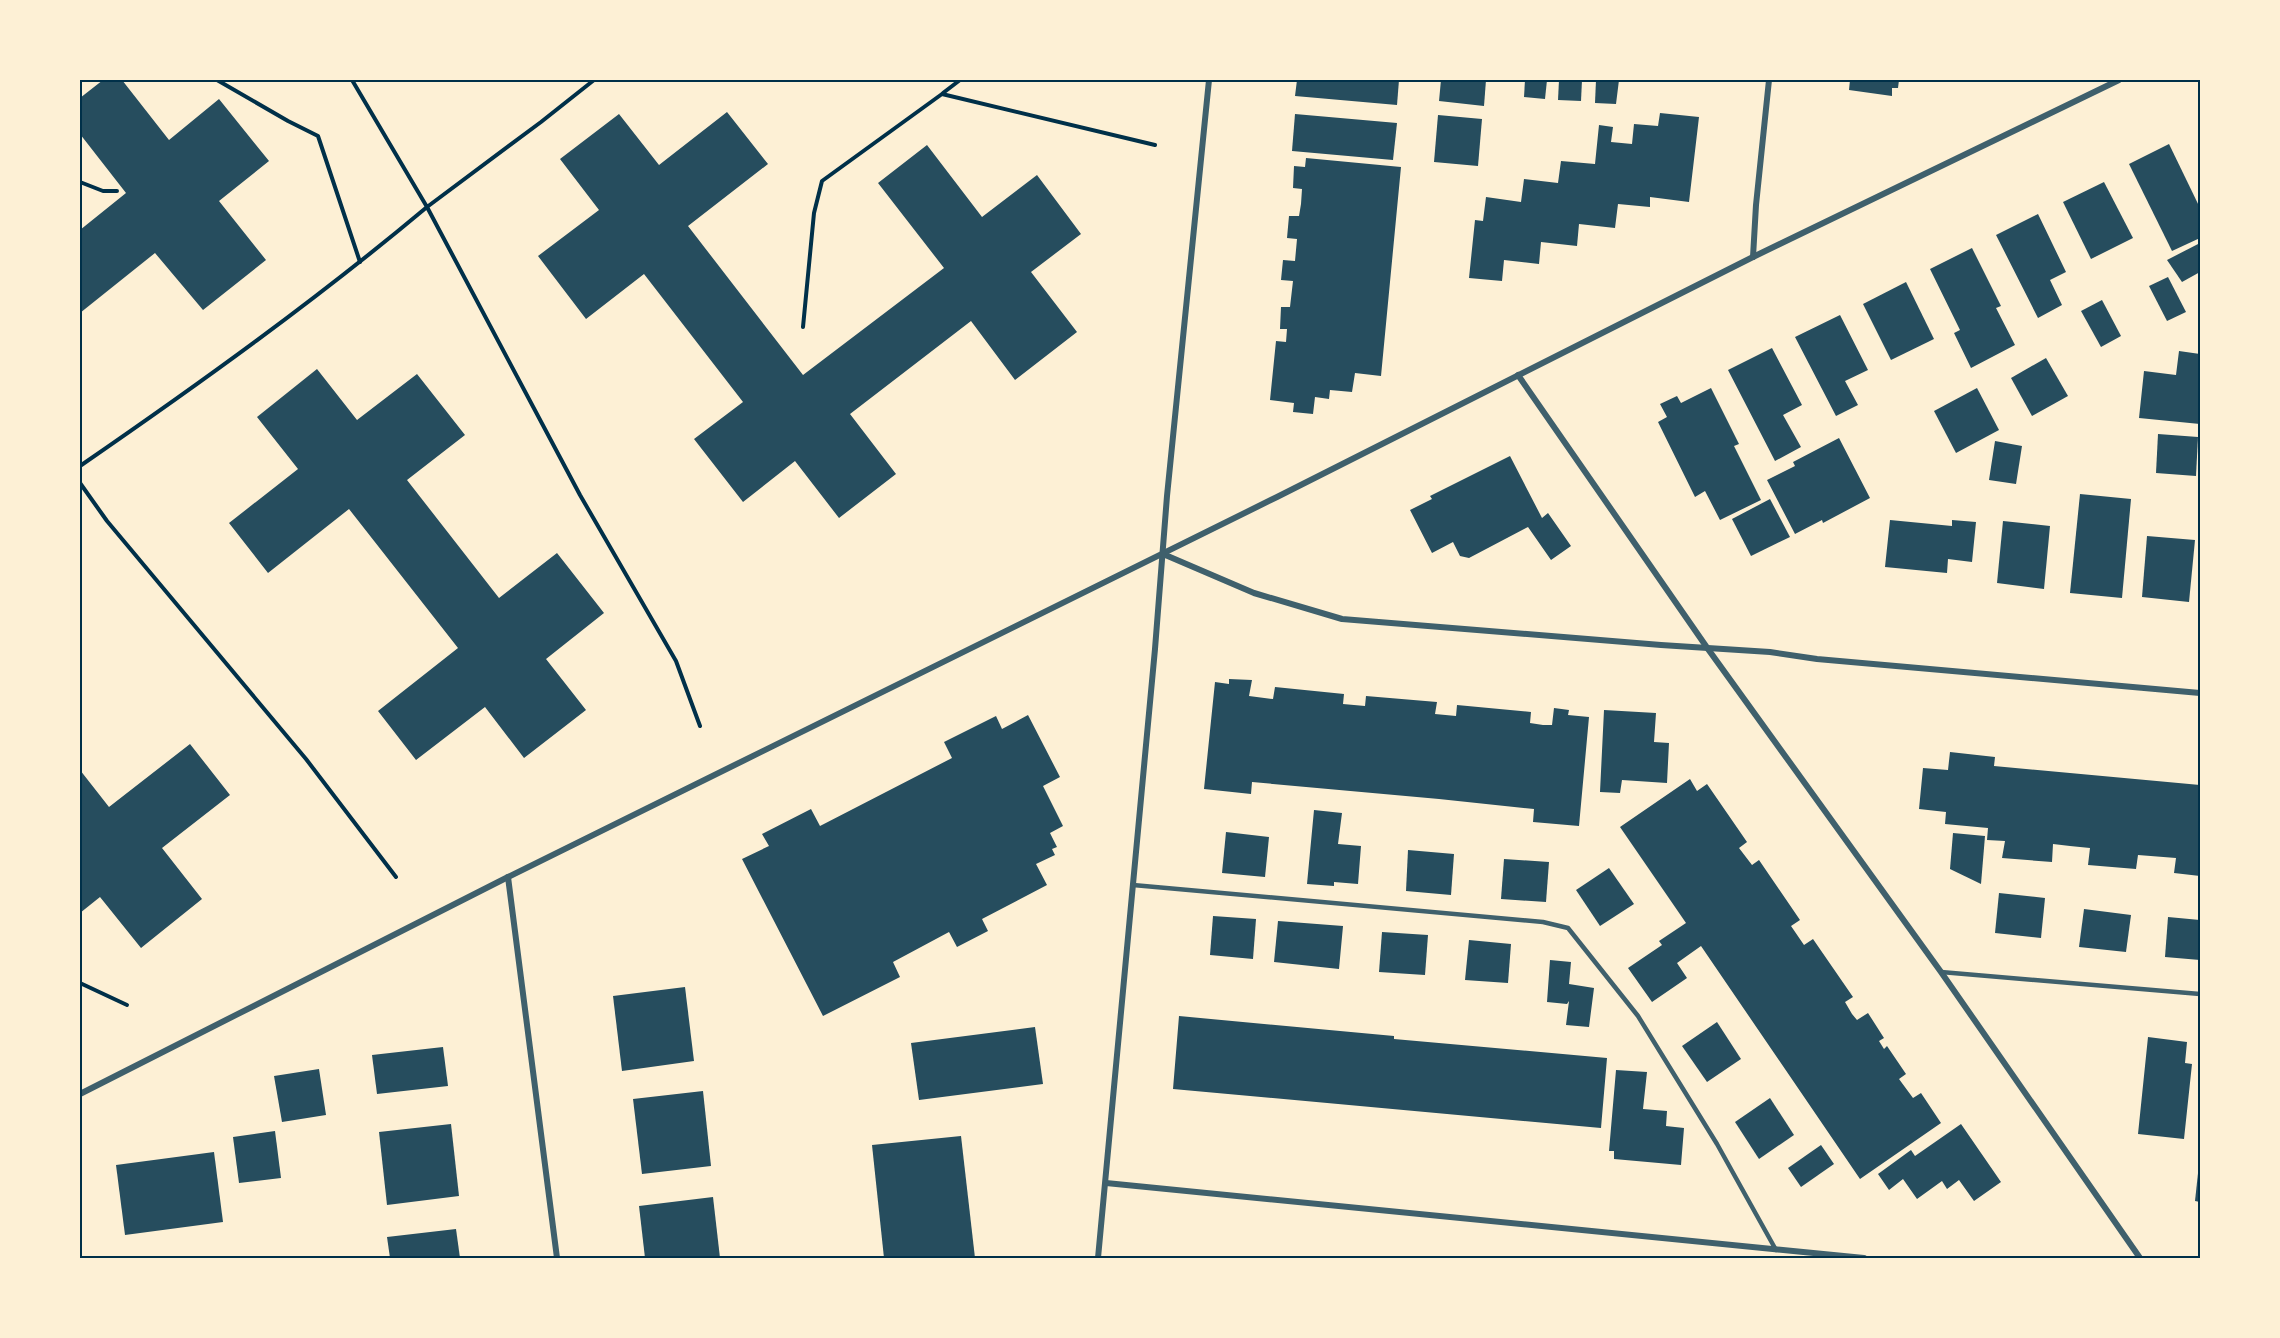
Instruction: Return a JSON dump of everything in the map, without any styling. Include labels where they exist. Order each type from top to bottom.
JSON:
[{"type":"street","points":[[1098,1258],[1167,496],[1209,80]]},
{"type":"street","points":[[1753,257],[1769,80]]},
{"type":"street","points":[[80,1094],[508,877],[1163,554],[1753,257],[2119,80]]},
{"type":"street","points":[[1518,375],[1708,649],[1941,972],[2140,1258]]},
{"type":"street","points":[[1163,554],[1254,592],[1342,619],[1770,652],[1817,659],[2200,693]]},
{"type":"street","points":[[508,877],[557,1258]]},
{"type":"street","points":[[1106,1183],[1864,1258]]},
{"type":"lane","points":[[1133,885],[1542,922],[1568,928],[1638,1016],[1717,1144],[1776,1250]]},
{"type":"lane","points":[[1941,972],[2200,994]]},
{"type":"path","points":[[217,80],[318,136],[360,262]]},
{"type":"path","points":[[352,80],[427,207],[580,495],[676,661],[700,726]]},
{"type":"path","points":[[80,466],[204,380],[594,80]]},
{"type":"path","points":[[803,327],[814,213],[822,181],[960,80]]},
{"type":"path","points":[[942,94],[1155,145]]},
{"type":"path","points":[[80,182],[103,191],[117,191]]},
{"type":"path","points":[[80,483],[107,521],[306,759],[396,877]]},
{"type":"path","points":[[80,983],[127,1005]]},
{"type":"building","points":[[103,80],[122,80],[169,140],[219,99],[269,161],[219,201],[266,260],[203,310],[155,253],[80,313],[80,230],[126,193],[80,134],[80,98]]},
{"type":"building","points":[[1297,80],[1399,80],[1397,105],[1295,96]]},
{"type":"building","points":[[1441,80],[1486,80],[1484,106],[1439,101]]},
{"type":"building","points":[[1525,80],[1547,80],[1545,99],[1524,97]]},
{"type":"building","points":[[1559,80],[1582,80],[1581,101],[1558,100]]},
{"type":"building","points":[[1596,80],[1619,80],[1616,104],[1595,103]]},
{"type":"building","points":[[1850,80],[1899,80],[1898,88],[1892,88],[1892,96],[1849,90]]},
{"type":"building","points":[[727,112],[768,164],[688,226],[803,375],[944,268],[878,183],[927,145],[982,217],[1037,175],[1081,234],[1031,272],[1077,332],[1015,380],[971,321],[850,414],[896,474],[839,518],[795,461],[743,502],[694,439],[743,402],[644,274],[586,319],[538,256],[599,210],[560,159],[619,114],[659,165]]},
{"type":"building","points":[[1660,113],[1699,117],[1689,202],[1650,197],[1650,207],[1618,204],[1615,228],[1579,224],[1577,246],[1541,242],[1539,264],[1504,260],[1502,281],[1469,278],[1475,220],[1483,221],[1486,197],[1521,202],[1524,179],[1558,183],[1561,161],[1595,164],[1599,125],[1613,127],[1611,142],[1632,144],[1634,124],[1658,126]]},
{"type":"building","points":[[1295,114],[1397,123],[1393,160],[1292,151]]},
{"type":"building","points":[[1438,115],[1482,119],[1478,166],[1434,162]]},
{"type":"building","points":[[2169,144],[2200,208],[2200,238],[2172,251],[2129,164]]},
{"type":"building","points":[[1306,158],[1401,167],[1381,376],[1355,373],[1352,392],[1330,390],[1329,399],[1315,397],[1313,414],[1293,412],[1294,403],[1270,400],[1276,341],[1286,342],[1287,329],[1280,329],[1281,307],[1290,307],[1293,281],[1281,280],[1283,260],[1295,261],[1297,239],[1287,238],[1289,216],[1299,216],[1301,204],[1302,189],[1293,188],[1294,166],[1305,167]]},
{"type":"building","points":[[2104,182],[2133,238],[2091,259],[2063,202]]},
{"type":"building","points":[[2038,214],[2066,272],[2050,280],[2062,305],[2038,318],[1996,235]]},
{"type":"building","points":[[2200,243],[2200,272],[2182,282],[2167,260]]},
{"type":"building","points":[[1972,248],[2001,306],[1996,308],[2015,345],[1971,368],[1954,333],[1960,330],[1930,269]]},
{"type":"building","points":[[2168,277],[2186,312],[2167,321],[2149,286]]},
{"type":"building","points":[[1906,282],[1934,339],[1891,360],[1863,304]]},
{"type":"building","points":[[2102,300],[2121,336],[2101,347],[2081,311]]},
{"type":"building","points":[[1840,315],[1868,370],[1845,381],[1858,405],[1836,416],[1795,337]]},
{"type":"building","points":[[1772,348],[1802,405],[1783,415],[1801,447],[1775,461],[1728,370]]},
{"type":"building","points":[[2179,351],[2200,354],[2200,424],[2139,418],[2144,371],[2176,375]]},
{"type":"building","points":[[2046,358],[2068,396],[2032,416],[2011,378]]},
{"type":"building","points":[[317,369],[357,420],[417,374],[465,435],[407,480],[499,598],[557,553],[604,613],[546,659],[586,710],[524,758],[485,707],[416,760],[378,711],[458,648],[349,509],[268,573],[229,523],[298,469],[257,417]]},
{"type":"building","points":[[1711,388],[1739,444],[1734,446],[1761,500],[1720,520],[1705,491],[1695,497],[1658,422],[1667,417],[1660,404],[1677,396],[1681,403]]},
{"type":"building","points":[[1977,388],[1999,430],[1956,453],[1934,411]]},
{"type":"building","points":[[2158,434],[2198,437],[2196,476],[2156,473]]},
{"type":"building","points":[[1839,438],[1870,498],[1823,523],[1822,520],[1795,534],[1767,480],[1795,466],[1793,462]]},
{"type":"building","points":[[1995,441],[2022,446],[2016,484],[1989,480]]},
{"type":"building","points":[[1510,456],[1542,518],[1548,513],[1571,546],[1551,560],[1528,527],[1469,558],[1460,556],[1453,542],[1432,553],[1410,510],[1432,499],[1430,496]]},
{"type":"building","points":[[2080,494],[2131,499],[2122,598],[2070,593]]},
{"type":"building","points":[[1770,499],[1790,537],[1751,556],[1732,519]]},
{"type":"building","points":[[1890,520],[1952,526],[1952,520],[1976,522],[1972,562],[1948,559],[1947,573],[1885,567]]},
{"type":"building","points":[[2003,521],[2050,526],[2044,589],[1997,583]]},
{"type":"building","points":[[2147,536],[2195,540],[2189,602],[2142,597]]},
{"type":"building","points":[[1229,679],[1252,680],[1249,696],[1273,699],[1275,687],[1344,694],[1343,704],[1365,706],[1366,696],[1437,702],[1435,714],[1456,716],[1457,705],[1531,712],[1530,723],[1543,725],[1552,725],[1554,708],[1569,710],[1568,715],[1589,717],[1579,826],[1533,822],[1534,809],[1439,799],[1252,782],[1251,794],[1204,789],[1215,682],[1229,684]]},
{"type":"building","points":[[1604,710],[1656,713],[1654,742],[1669,743],[1667,783],[1622,780],[1620,793],[1600,792]]},
{"type":"building","points":[[1028,715],[1060,777],[1043,786],[1063,826],[1050,833],[1057,847],[1052,849],[1055,855],[1036,864],[1047,885],[982,919],[988,931],[957,947],[949,932],[893,962],[900,977],[823,1016],[742,859],[769,846],[762,834],[811,809],[820,826],[952,758],[944,742],[996,716],[1002,729]]},
{"type":"building","points":[[190,744],[230,795],[162,848],[202,899],[141,948],[100,897],[80,913],[80,770],[109,807]]},
{"type":"building","points":[[1950,752],[1995,757],[1994,766],[2200,785],[2200,876],[2174,873],[2176,858],[2138,855],[2136,869],[2088,865],[2090,848],[2053,844],[2052,862],[2002,858],[2005,841],[1987,840],[1988,828],[1945,824],[1946,812],[1919,809],[1923,768],[1948,770]]},
{"type":"building","points":[[1690,779],[1697,791],[1707,784],[1747,842],[1739,848],[1752,865],[1759,860],[1800,920],[1791,926],[1804,945],[1813,939],[1853,997],[1845,1002],[1852,1014],[1857,1020],[1868,1013],[1884,1038],[1879,1041],[1884,1049],[1887,1046],[1906,1074],[1899,1079],[1913,1098],[1921,1093],[1941,1123],[1860,1179],[1701,946],[1677,963],[1687,978],[1652,1002],[1628,968],[1662,945],[1659,941],[1686,923],[1620,827]]},
{"type":"building","points":[[1314,810],[1342,813],[1338,844],[1361,846],[1358,884],[1334,882],[1334,886],[1307,884]]},
{"type":"building","points":[[1226,832],[1269,837],[1265,877],[1222,873]]},
{"type":"building","points":[[1953,833],[1985,836],[1981,884],[1950,869]]},
{"type":"building","points":[[1408,850],[1454,854],[1451,895],[1406,891]]},
{"type":"building","points":[[1504,859],[1549,862],[1546,902],[1501,899]]},
{"type":"building","points":[[1609,868],[1634,904],[1600,926],[1576,890]]},
{"type":"building","points":[[1999,893],[2045,898],[2041,938],[1995,933]]},
{"type":"building","points":[[2084,909],[2131,915],[2126,952],[2079,947]]},
{"type":"building","points":[[1213,916],[1256,919],[1253,959],[1210,955]]},
{"type":"building","points":[[2168,917],[2200,920],[2200,960],[2165,957]]},
{"type":"building","points":[[1278,921],[1343,926],[1339,969],[1274,962]]},
{"type":"building","points":[[1382,932],[1428,935],[1425,975],[1379,972]]},
{"type":"building","points":[[1469,940],[1511,944],[1508,983],[1465,980]]},
{"type":"building","points":[[1550,960],[1571,962],[1569,984],[1594,988],[1589,1027],[1566,1025],[1569,1001],[1567,1004],[1547,1002]]},
{"type":"building","points":[[685,987],[694,1061],[622,1071],[613,996]]},
{"type":"building","points":[[1179,1016],[1394,1036],[1394,1039],[1607,1058],[1601,1128],[1173,1089]]},
{"type":"building","points":[[1717,1022],[1741,1059],[1707,1082],[1682,1046]]},
{"type":"building","points":[[1035,1027],[1043,1084],[919,1100],[911,1043]]},
{"type":"building","points":[[2148,1037],[2187,1042],[2185,1063],[2192,1064],[2184,1139],[2138,1134]]},
{"type":"building","points":[[443,1047],[448,1086],[377,1094],[372,1055]]},
{"type":"building","points":[[319,1069],[326,1115],[282,1122],[274,1076]]},
{"type":"building","points":[[1616,1070],[1647,1072],[1643,1109],[1667,1111],[1666,1126],[1684,1128],[1681,1165],[1614,1159],[1614,1151],[1609,1151]]},
{"type":"building","points":[[703,1091],[711,1166],[642,1174],[633,1099]]},
{"type":"building","points":[[1770,1098],[1794,1135],[1759,1159],[1735,1122]]},
{"type":"building","points":[[451,1124],[459,1196],[387,1205],[379,1132]]},
{"type":"building","points":[[1961,1124],[2001,1182],[1974,1201],[1959,1180],[1947,1189],[1942,1181],[1917,1199],[1903,1179],[1889,1190],[1878,1174],[1911,1150],[1915,1156]]},
{"type":"building","points":[[275,1131],[281,1178],[239,1183],[233,1137]]},
{"type":"building","points":[[961,1136],[975,1258],[884,1258],[872,1145]]},
{"type":"building","points":[[1821,1145],[1834,1164],[1801,1187],[1788,1168]]},
{"type":"building","points":[[214,1152],[223,1222],[125,1235],[116,1165]]},
{"type":"building","points":[[2200,1164],[2200,1202],[2195,1201]]},
{"type":"building","points":[[713,1197],[720,1258],[645,1258],[639,1206]]},
{"type":"building","points":[[456,1229],[460,1258],[390,1258],[387,1237]]}]
